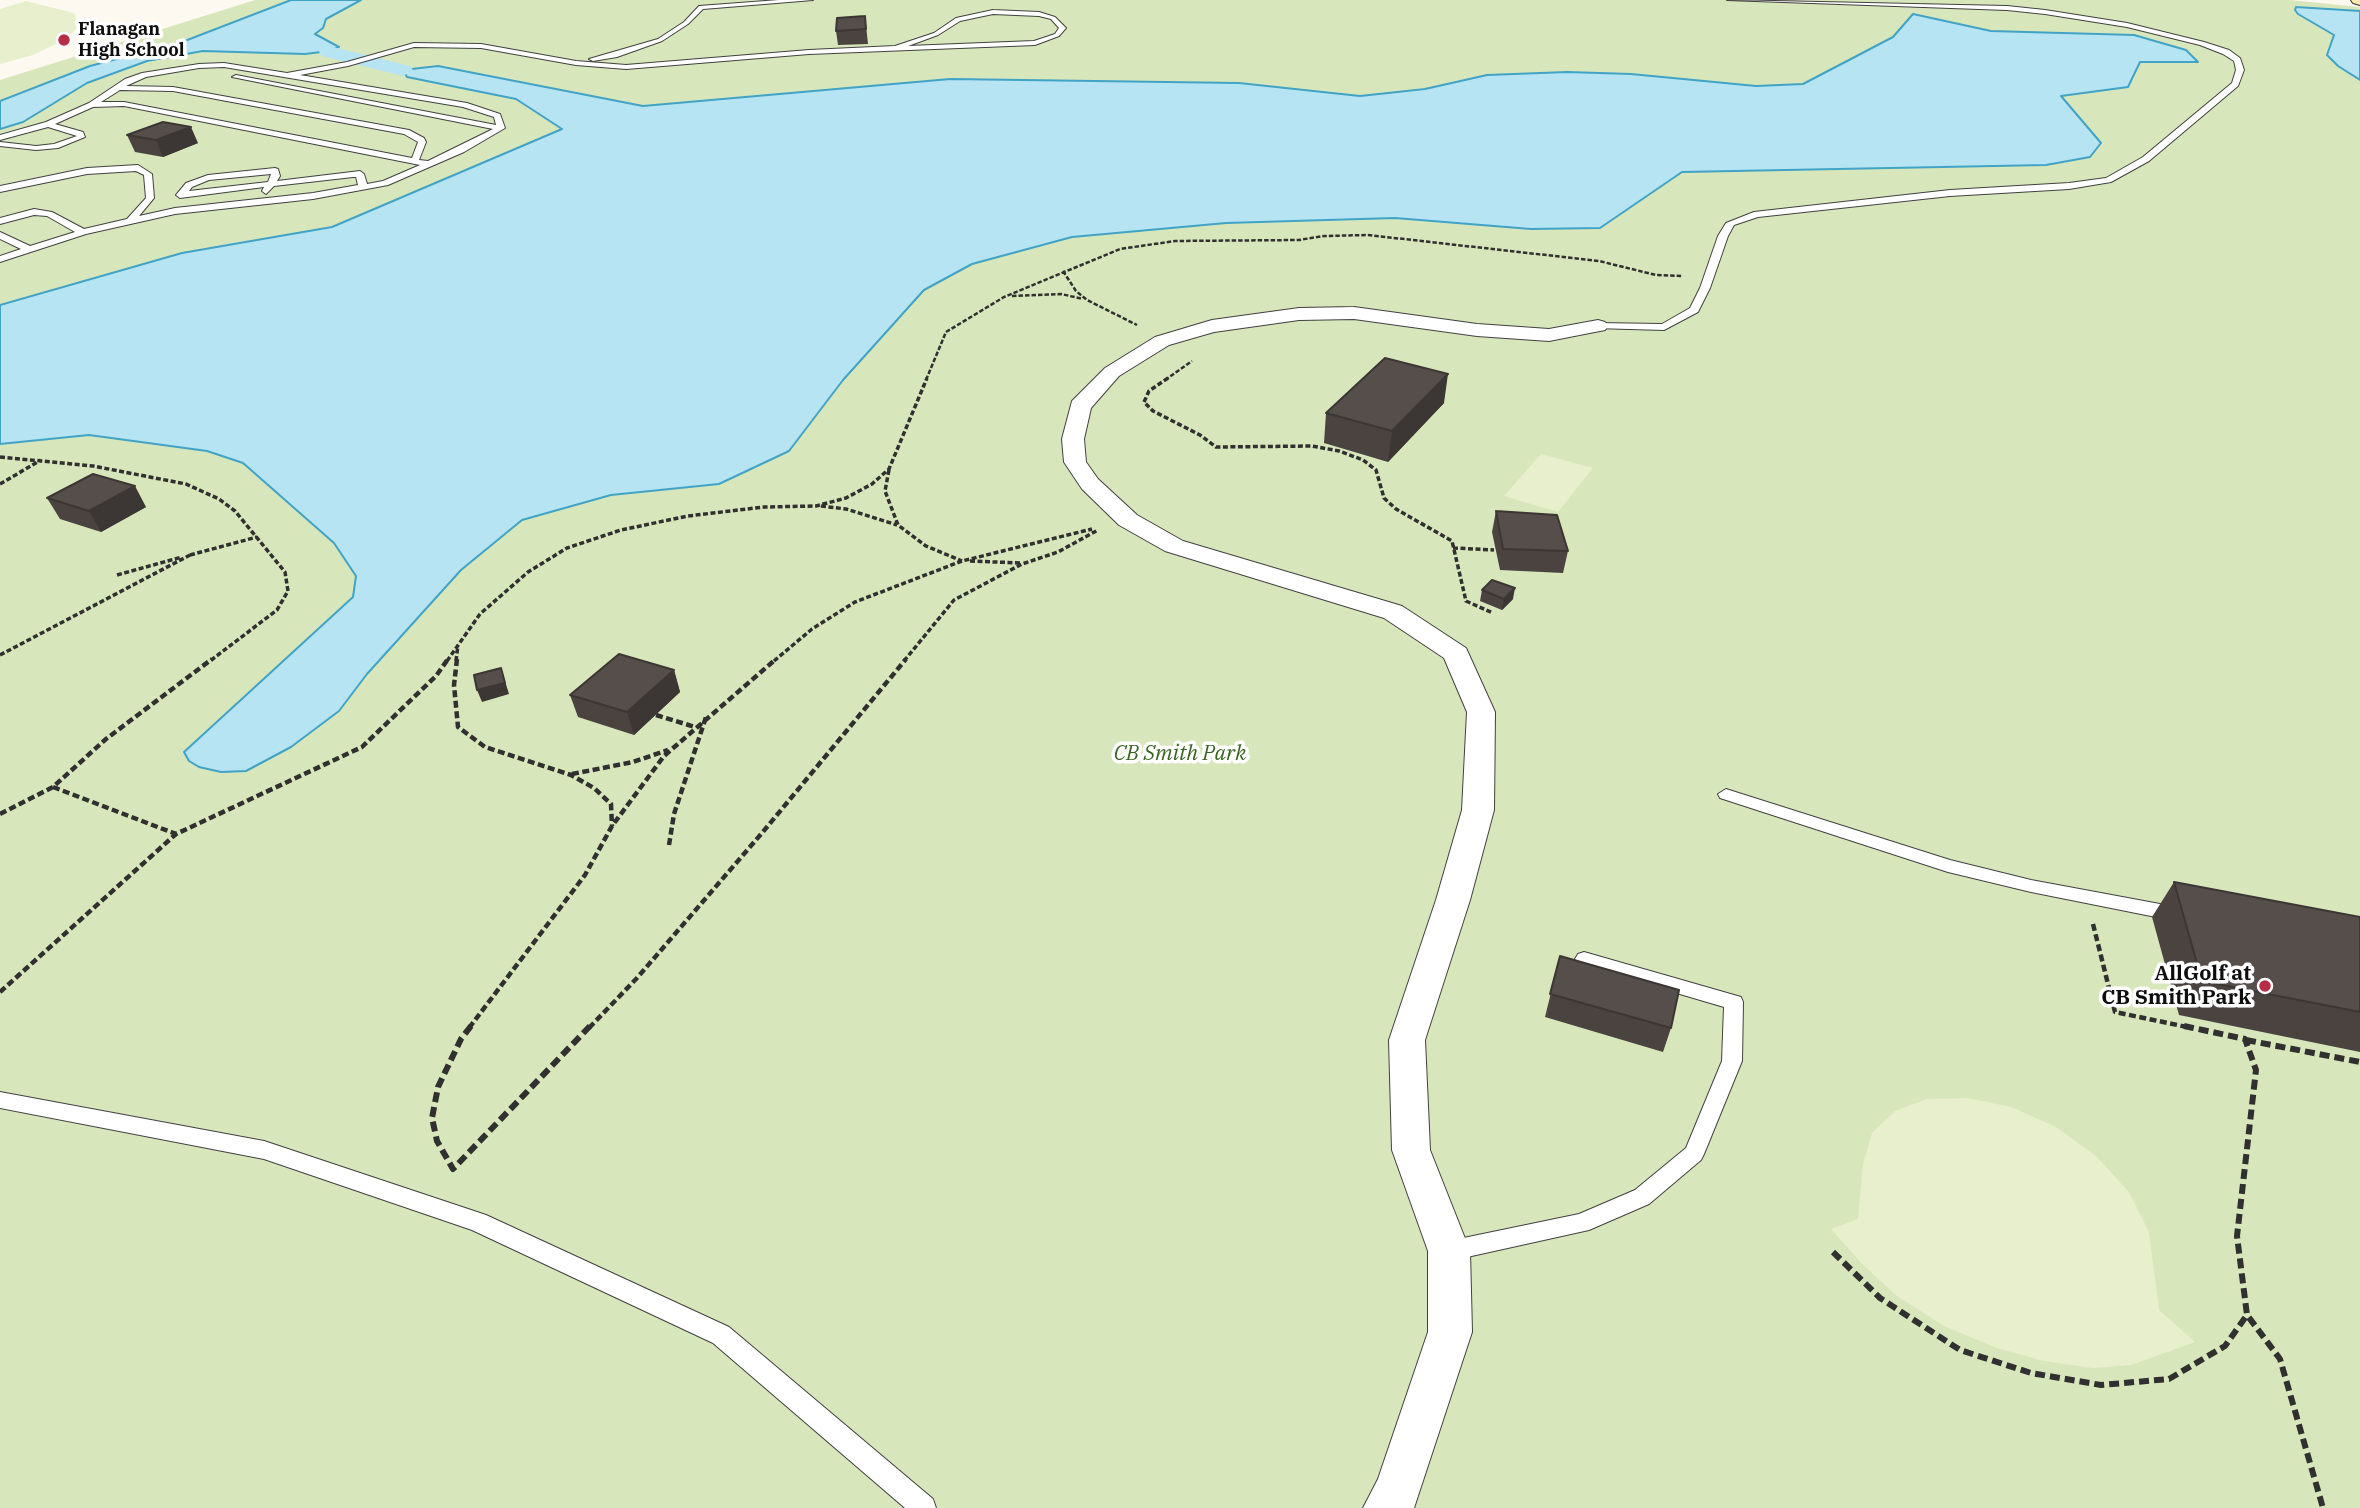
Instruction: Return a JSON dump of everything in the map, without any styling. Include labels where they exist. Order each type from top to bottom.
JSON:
[{"type":"street","points":[[1387,1508],[1397,1492],[1450,1332],[1449,1251],[1411,1150],[1407,1040],[1453,900],[1478,810],[1481,712],[1456,654],[1394,612],[1174,546],[1128,520],[1090,484],[1075,462],[1073,439],[1080,406],[1112,372],[1162,341],[1212,326],[1299,313],[1354,313],[1477,330],[1549,335],[1598,326]]},
{"type":"lane","points":[[576,62],[617,55],[660,40],[686,23],[701,7],[810,0]]},
{"type":"lane","points":[[1598,326],[1664,327],[1694,310],[1723,236],[1731,223],[1757,214],[1924,195],[2069,186],[2108,180],[2146,159],[2235,85],[2239,70],[2237,60],[2226,52],[2202,43],[2127,25],[2007,8],[1730,0]]},
{"type":"lane","points":[[1985,0],[2007,8]]},
{"type":"lane","points":[[287,75],[349,64],[377,54],[414,46],[447,44],[481,46],[576,62],[626,67],[898,47],[1035,43],[1057,35],[1063,28],[1053,18],[1039,14],[993,12],[958,19],[936,34],[898,47]]},
{"type":"lane","points":[[329,82],[349,64]]},
{"type":"lane","points":[[0,138],[48,124],[92,105],[128,81],[145,75],[177,68],[224,65],[464,105],[497,116],[502,128]]},
{"type":"lane","points":[[177,68],[502,128]]},
{"type":"lane","points":[[118,88],[173,89],[406,132],[420,138],[422,142],[415,160]]},
{"type":"lane","points":[[92,105],[124,104],[429,164]]},
{"type":"lane","points":[[0,144],[36,148],[55,146],[81,137],[80,134],[48,124]]},
{"type":"lane","points":[[0,259],[83,232],[175,211],[259,200],[313,197],[385,183],[502,128]]},
{"type":"lane","points":[[0,189],[87,171],[138,168],[148,174],[150,198],[131,220]]},
{"type":"lane","points":[[175,211],[174,204],[189,185],[208,177],[275,171],[275,176],[259,200]]},
{"type":"lane","points":[[180,195],[270,185],[313,177],[360,174],[363,187]]},
{"type":"lane","points":[[0,221],[33,212],[49,214],[83,232]]},
{"type":"lane","points":[[0,235],[29,249]]},
{"type":"lane","points":[[1726,794],[1948,866],[2190,917]]},
{"type":"lane","points":[[1449,1251],[1581,1223],[1642,1197],[1694,1154],[1732,1061],[1734,1002],[1584,959]]},
{"type":"lane","points":[[0,1100],[264,1150],[478,1222],[721,1335],[924,1508]]},
{"type":"path","points":[[898,525],[885,491],[889,469],[946,332],[1004,298],[1120,249],[1175,241],[1299,240],[1324,236],[1368,235],[1599,261],[1656,275],[1708,277]]},
{"type":"path","points":[[1063,271],[1087,300]]},
{"type":"path","points":[[1004,298],[1026,294],[1061,294],[1087,300],[1145,329]]},
{"type":"path","points":[[1189,353],[1194,360],[1149,391],[1144,402],[1153,411],[1200,435],[1216,447],[1312,446],[1339,451],[1363,460],[1376,470],[1384,498],[1396,509],[1452,541],[1466,601],[1493,613]]},
{"type":"path","points":[[0,457],[93,466],[186,484],[219,499],[235,511],[285,572],[288,591],[277,610],[106,739],[53,787],[0,814]]},
{"type":"path","points":[[0,484],[41,460]]},
{"type":"path","points":[[816,506],[846,498],[872,484],[889,469]]},
{"type":"path","points":[[0,992],[176,834],[362,747],[436,677],[480,614],[528,572],[567,548],[621,530],[688,516],[764,507],[816,506],[846,509],[898,525],[926,546],[962,561],[1022,564]]},
{"type":"path","points":[[1104,526],[1058,552],[1022,564],[954,600],[762,833],[637,978],[453,1168],[437,1141],[432,1118],[438,1087],[461,1039],[585,875],[612,827],[673,748],[707,716],[812,629],[855,602],[962,561],[1104,526]]},
{"type":"path","points":[[117,575],[257,537]]},
{"type":"path","points":[[1453,548],[1494,550]]},
{"type":"path","points":[[0,655],[190,555]]},
{"type":"path","points":[[458,643],[454,685],[458,727],[485,747],[571,775],[594,788],[611,804],[612,827]]},
{"type":"path","points":[[656,715],[695,727]]},
{"type":"path","points":[[669,845],[674,814],[707,716]]},
{"type":"path","points":[[571,775],[633,762],[673,748]]},
{"type":"path","points":[[53,787],[176,834]]},
{"type":"path","points":[[2087,897],[2115,1012],[2360,1062]]},
{"type":"path","points":[[2245,1039],[2256,1070],[2237,1236],[2247,1315],[2280,1359],[2323,1508]]},
{"type":"path","points":[[1833,1252],[1880,1298],[1960,1350],[2031,1373],[2101,1385],[2169,1379],[2225,1346],[2247,1315]]},
{"type":"green space","name":"CB Smith Park","points":[[255,0],[2290,0],[2360,7],[2360,1508],[0,1508],[0,80]]},
{"type":"green space","points":[[26,1],[74,13],[79,26],[66,39],[33,55],[0,64],[0,9]]},
{"type":"green space","points":[[1541,454],[1593,468],[1558,512],[1504,496]]},
{"type":"green space","points":[[1968,1098],[2011,1107],[2056,1127],[2096,1156],[2129,1192],[2149,1232],[2159,1310],[2195,1342],[2131,1365],[2093,1368],[2044,1361],[1997,1348],[1944,1326],[1897,1296],[1862,1264],[1831,1229],[1858,1219],[1863,1164],[1872,1133],[1895,1111],[1927,1099]]},
{"type":"water","points":[[291,0],[361,0],[326,19],[323,28],[315,34],[339,47],[329,51],[305,54],[203,51],[147,61],[87,83],[23,122],[0,129],[0,101],[90,66],[182,42]]},
{"type":"water","points":[[2296,7],[2360,11],[2360,80],[2338,66],[2327,55],[2334,35],[2298,14]]},
{"type":"water","points":[[1913,14],[1991,31],[2134,35],[2186,50],[2198,62],[2140,62],[2128,87],[2061,96],[2101,143],[2090,157],[2046,165],[1682,172],[1600,228],[1531,229],[1395,218],[1226,223],[1072,237],[972,264],[924,290],[843,380],[789,451],[719,484],[611,495],[522,520],[461,570],[367,674],[339,711],[291,747],[246,771],[221,772],[199,767],[189,761],[184,752],[353,597],[356,576],[334,543],[243,463],[207,451],[89,435],[0,444],[0,305],[182,253],[332,227],[562,129],[516,99],[407,77],[403,70],[438,66],[643,106],[950,79],[1239,83],[1360,96],[1425,89],[1487,75],[1567,72],[1631,74],[1756,86],[1803,84],[1893,37]]},
{"type":"building","points":[[865,16],[866,29],[836,31],[837,18]]},
{"type":"building","points":[[163,122],[191,127],[156,140],[127,135]]},
{"type":"building","points":[[1385,358],[1448,374],[1392,431],[1326,413]]},
{"type":"building","points":[[93,474],[135,486],[89,511],[47,498]]},
{"type":"building","points":[[1496,511],[1557,515],[1568,551],[1503,549]]},
{"type":"building","points":[[1492,580],[1515,588],[1504,599],[1482,590]]},
{"type":"building","points":[[619,654],[674,670],[627,712],[570,695]]},
{"type":"building","points":[[501,668],[505,683],[477,690],[474,675]]},
{"type":"building","points":[[2174,882],[2360,917],[2360,1012],[2202,981]]},
{"type":"building","points":[[1560,956],[1679,990],[1671,1028],[1550,994]]},
{"type":"waterway","points":[[329,52],[403,70]]},
{"type":"place","name":"Flanagan High School","points":[[64,40]]},
{"type":"place","name":"AllGolf at CB Smith Park","points":[[2265,986]]}]
